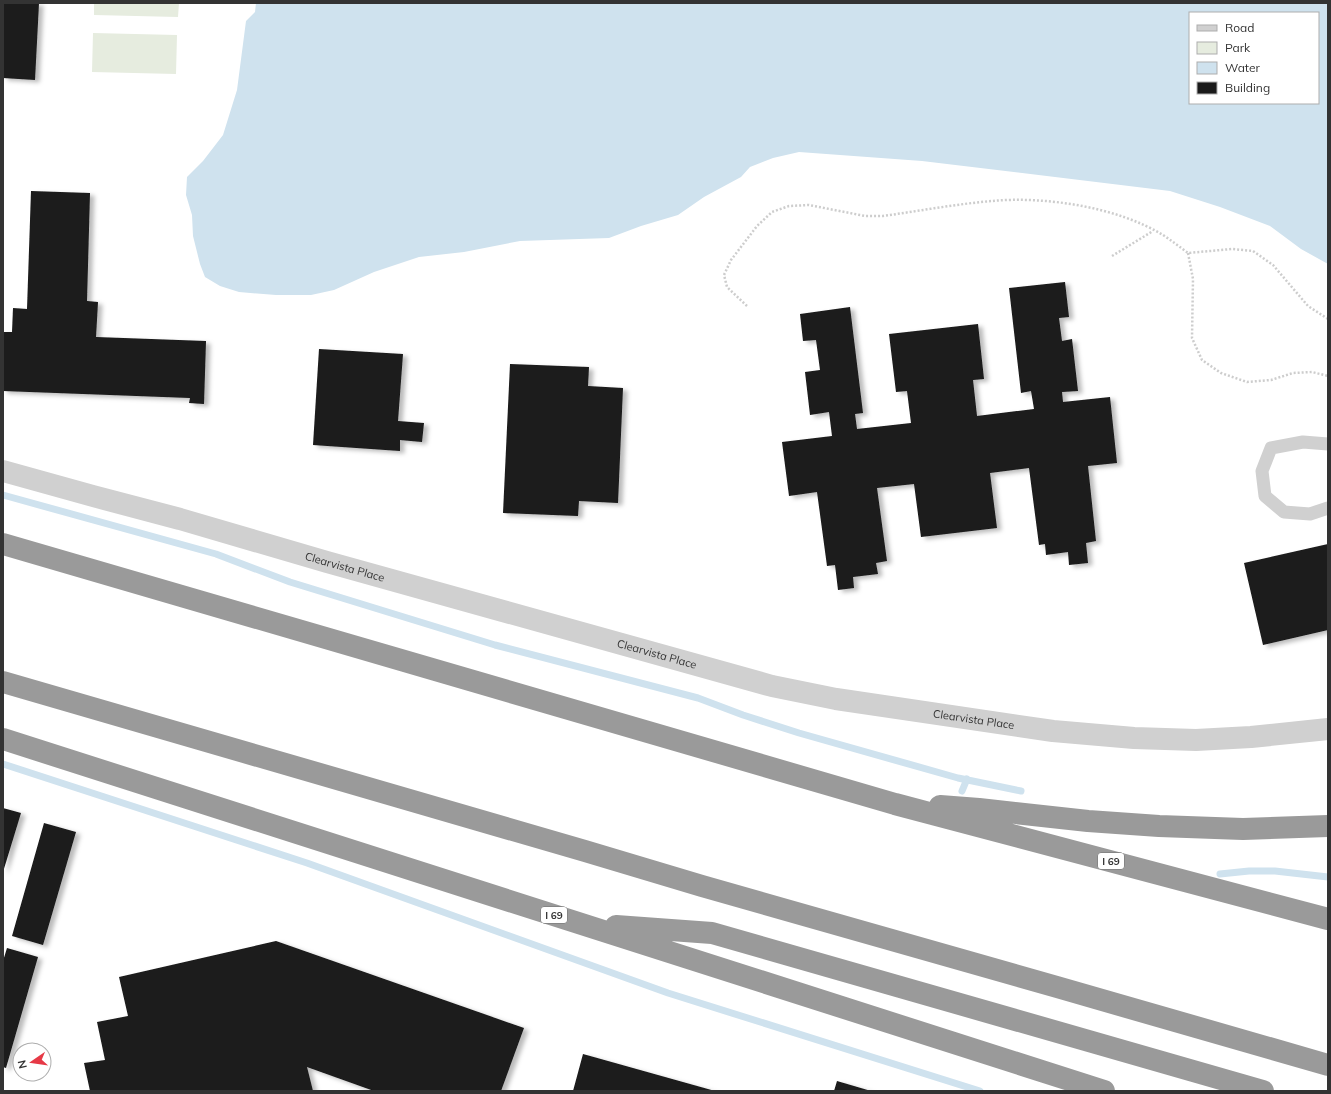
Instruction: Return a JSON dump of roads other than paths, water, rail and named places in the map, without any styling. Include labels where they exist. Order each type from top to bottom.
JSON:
[{"type":"highway","name":"I 69","points":[[3,544],[895,804],[1328,919]]},
{"type":"highway","points":[[3,682],[702,886],[1328,1065]]},
{"type":"highway","name":"I 69","points":[[3,739],[1104,1091]]},
{"type":"highway","points":[[895,804],[979,809],[1088,821],[1159,826],[1243,829],[1328,826]]},
{"type":"highway","points":[[583,924],[712,932],[1263,1091]]},
{"type":"street","name":"Clearvista Place","points":[[3,471],[180,519],[342,566],[772,686],[836,700],[1053,731],[1134,738],[1196,740],[1251,737],[1328,729]]},
{"type":"lane","points":[[1328,444],[1303,442],[1271,448],[1262,471],[1265,496],[1284,512],[1310,514],[1328,508]]},
{"type":"water","points":[[256,3],[1328,3],[1328,264],[1301,249],[1270,226],[1220,207],[1170,191],[922,161],[799,152],[773,158],[750,167],[741,177],[704,197],[678,215],[641,226],[609,238],[520,241],[464,252],[419,257],[374,272],[334,290],[311,295],[276,295],[239,292],[220,286],[205,277],[193,236],[192,215],[186,195],[187,177],[203,161],[223,135],[237,90],[246,21],[255,12]]},
{"type":"waterway","points":[[3,495],[216,554],[290,582],[495,645],[698,698],[743,715],[799,733],[958,778],[1021,791]]},
{"type":"waterway","points":[[3,764],[307,863],[668,993],[980,1091]]},
{"type":"waterway","points":[[962,791],[967,779]]},
{"type":"waterway","points":[[1220,874],[1249,871],[1275,871],[1328,877]]}]
